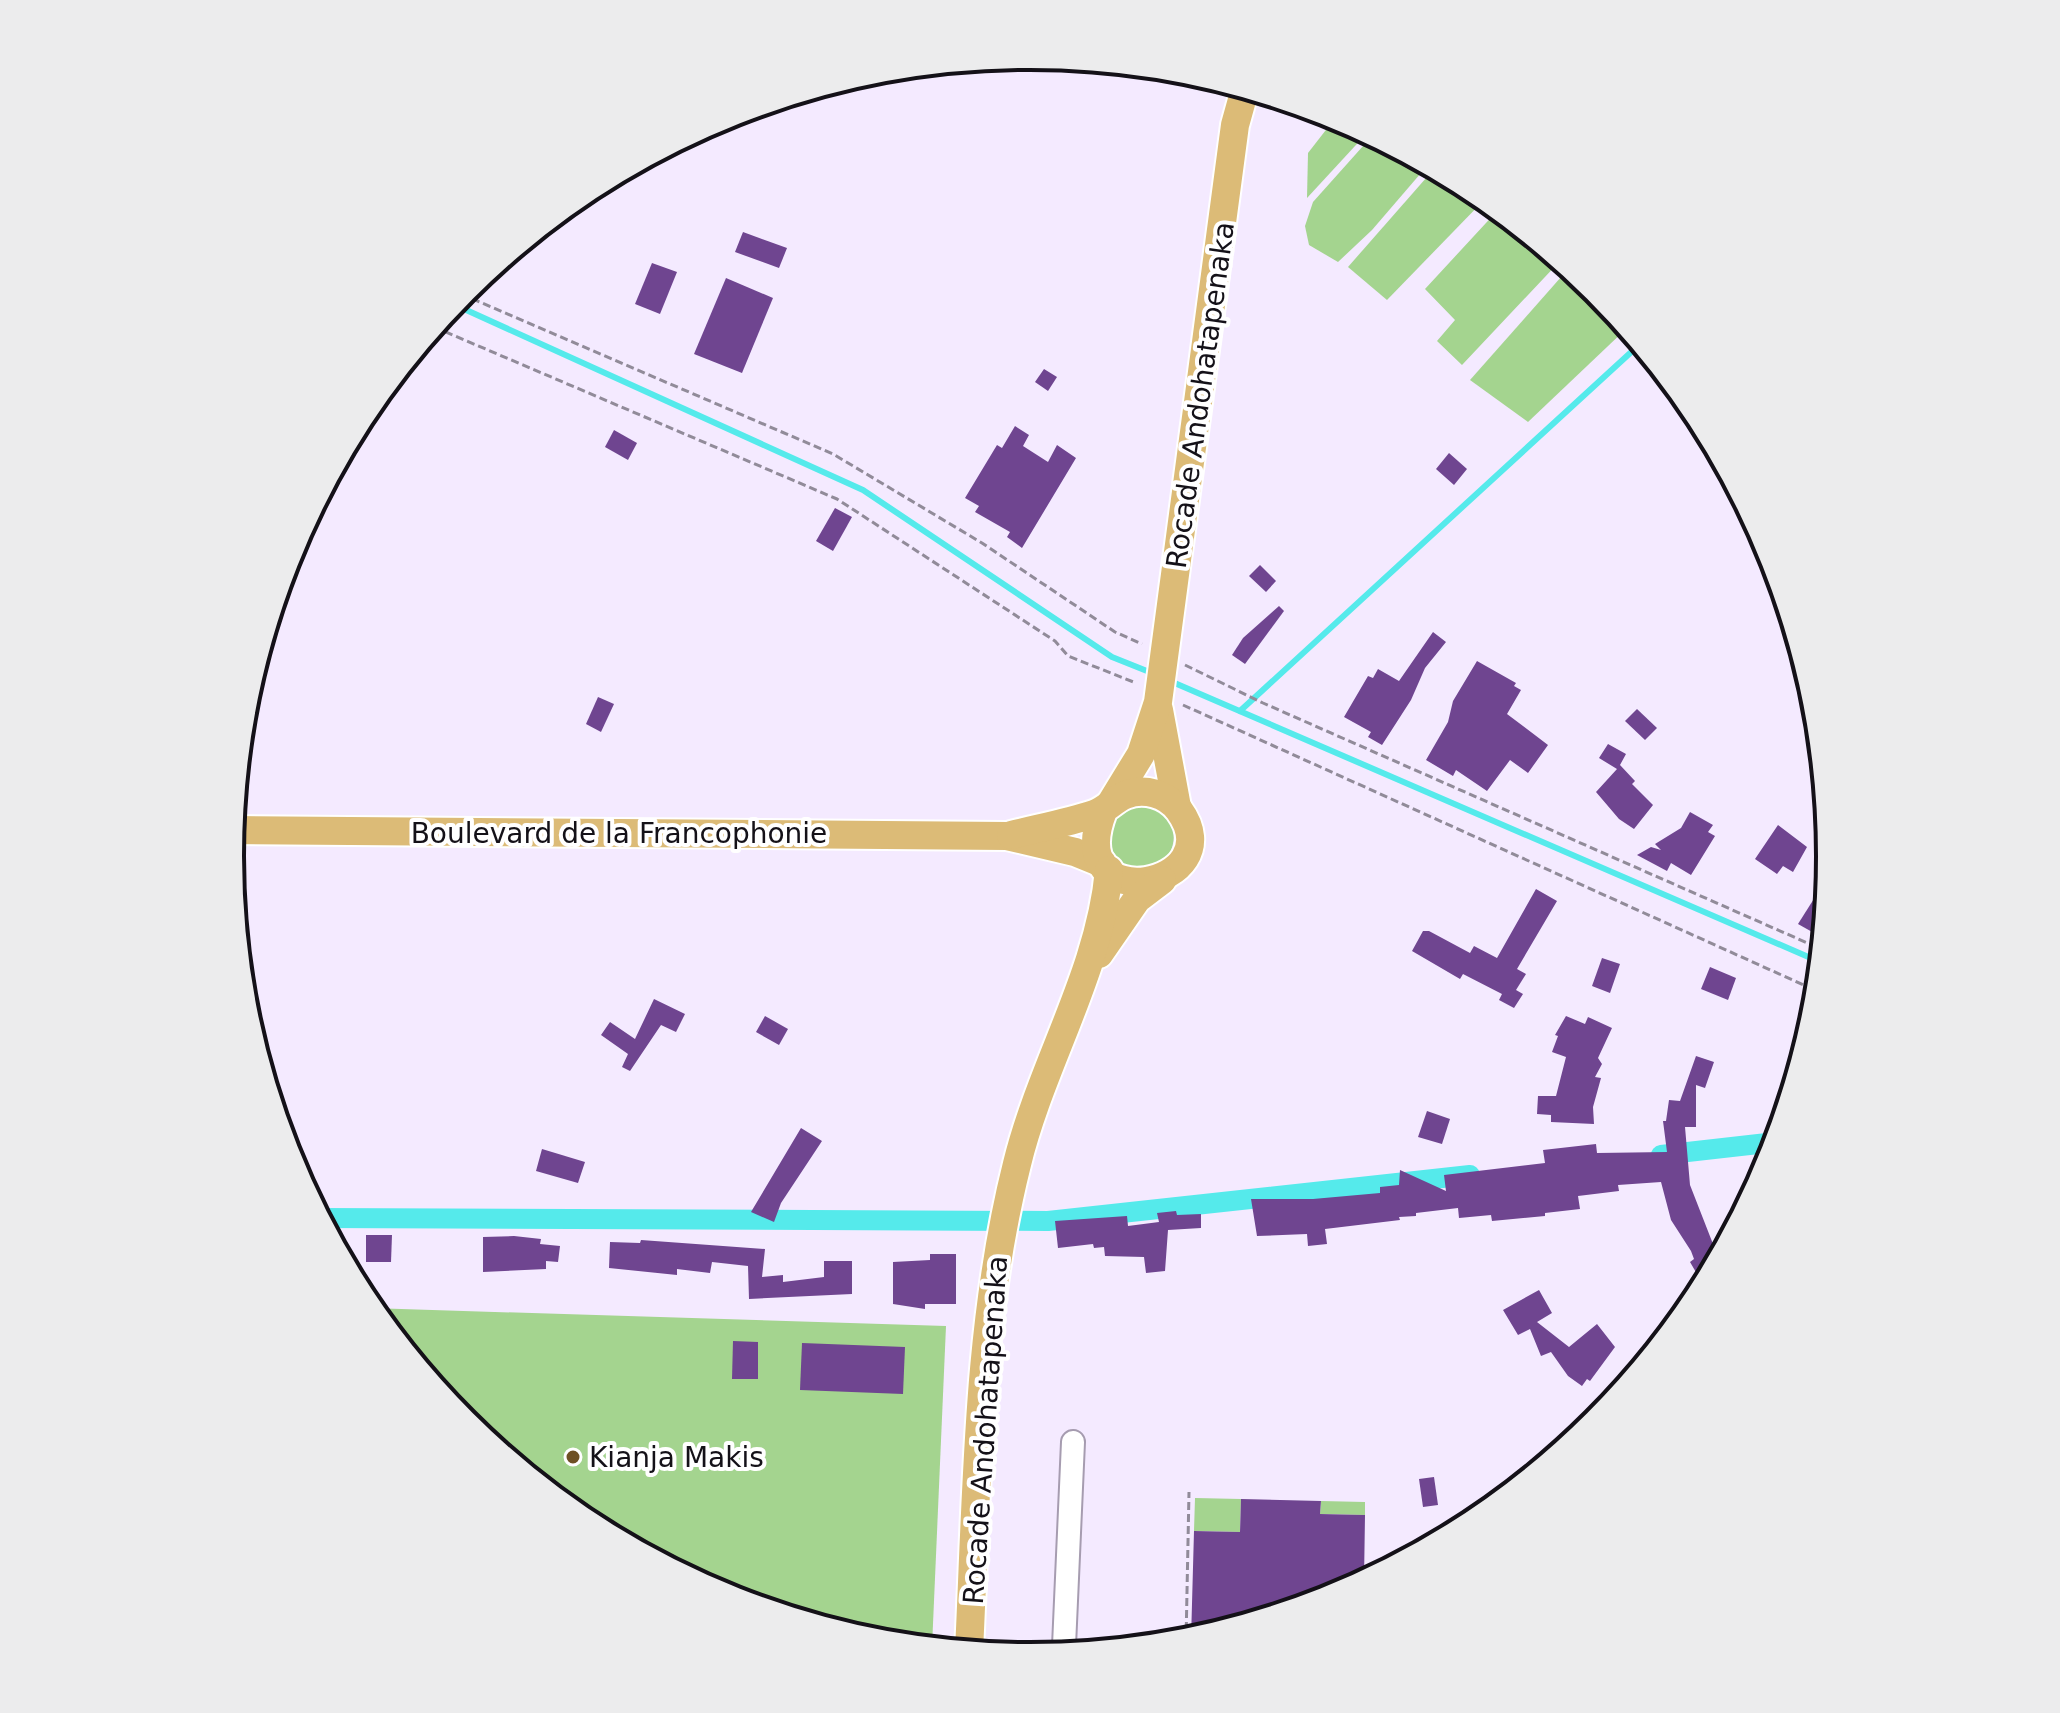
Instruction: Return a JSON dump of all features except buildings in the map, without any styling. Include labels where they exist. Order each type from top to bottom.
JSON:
[{"type":"main road","name":"Rocade Andohatapenaka","points":[[1161,682],[1235,125],[1242,99]]},
{"type":"main road","points":[[1081,982],[1107,894],[1097,829],[1107,807],[1141,754],[1161,682]]},
{"type":"main road","points":[[1161,682],[1177,807]]},
{"type":"main road","points":[[1007,836],[1107,807],[1138,791],[1166,798],[1184,818],[1187,845],[1183,858],[1165,878],[1137,899],[1081,982]]},
{"type":"main road","name":"Boulevard de la Francophonie","points":[[245,830],[1007,836]]},
{"type":"main road","points":[[1007,836],[1075,852],[1136,883],[1165,878]]},
{"type":"main road","name":"Rocade Andohatapenaka","points":[[970,1640],[983,1374],[995,1259],[1017,1160],[1041,1086],[1081,982]]},
{"type":"lane","points":[[1064,1642],[1073,1442]]},
{"type":"path","points":[[474,300],[833,454],[982,543],[1115,632],[1161,682],[1805,985]]},
{"type":"path","points":[[445,332],[837,499],[1055,641],[1068,656],[1092,668],[1161,682],[1248,694],[1811,945]]},
{"type":"path","points":[[1186,1627],[1189,1492]]},
{"type":"green space","points":[[1327,129],[1358,142],[1307,198],[1308,153]]},
{"type":"green space","points":[[1364,145],[1420,174],[1372,230],[1338,262],[1309,245],[1305,226],[1313,202]]},
{"type":"green space","points":[[1427,177],[1475,209],[1387,300],[1348,267]]},
{"type":"green space","points":[[1490,219],[1553,269],[1462,365],[1437,341],[1455,320],[1425,289]]},
{"type":"green space","points":[[1561,277],[1619,336],[1528,422],[1470,380]]},
{"type":"green space","points":[[1133,800],[1166,811],[1170,820],[1174,841],[1160,868],[1112,865],[1104,820]]},
{"type":"green space","points":[[387,1309],[946,1326],[932,1637],[877,1628],[777,1601],[682,1562],[637,1538],[551,1480],[511,1448],[439,1375]]},
{"type":"green space","points":[[1195,1498],[1241,1499],[1240,1532],[1194,1531]]},
{"type":"green space","points":[[1321,1501],[1365,1502],[1365,1515],[1320,1514]]},
{"type":"waterway","points":[[465,310],[863,490],[1112,657],[1152,673]]},
{"type":"waterway","points":[[1240,711],[1632,351]]},
{"type":"waterway","points":[[1170,681],[1810,958]]},
{"type":"waterway","points":[[1661,1155],[1762,1144]]},
{"type":"waterway","points":[[332,1218],[1048,1221],[1470,1175]]},
{"type":"place","name":"Kianja Makis","points":[[573,1457]]}]
